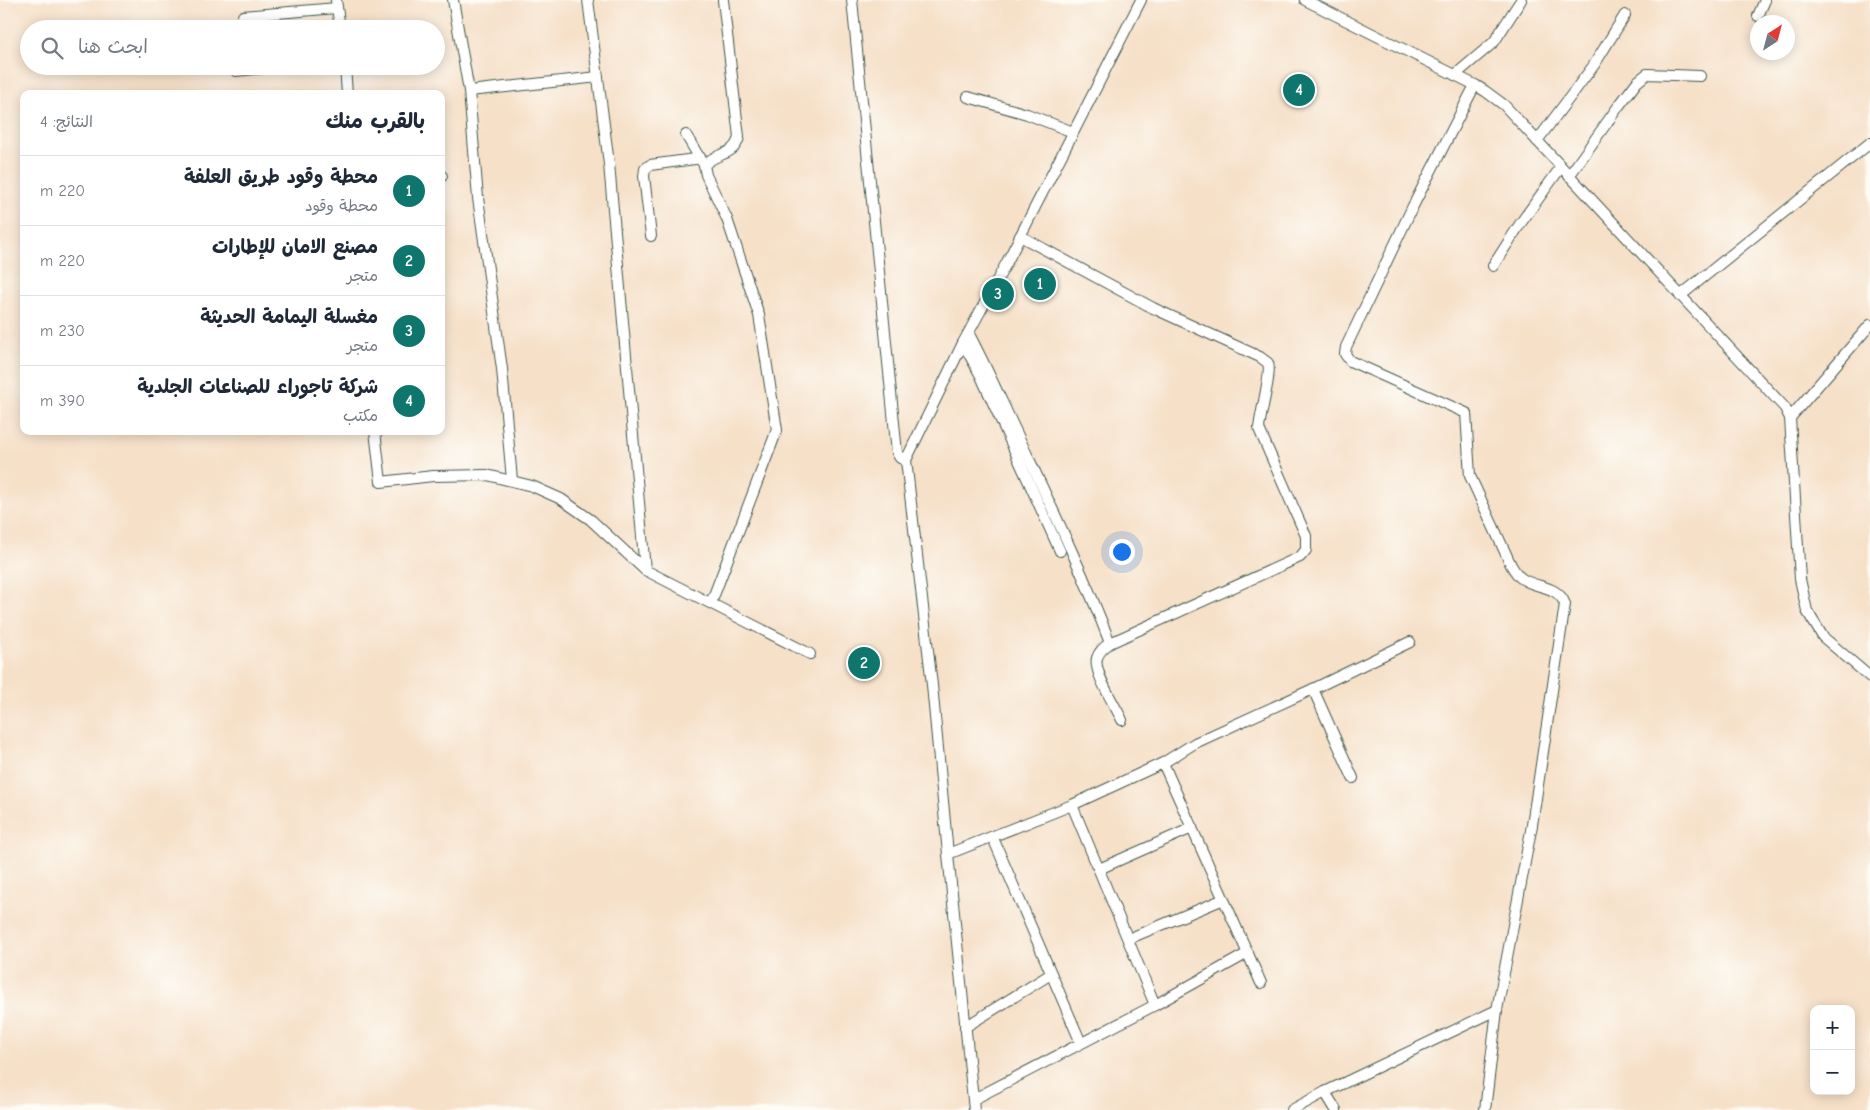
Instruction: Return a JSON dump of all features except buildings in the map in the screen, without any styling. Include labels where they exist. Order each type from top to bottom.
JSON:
[{"type":"street","points":[[453,0],[469,91],[478,198],[502,369],[512,480]]},
{"type":"street","points":[[588,0],[609,164],[645,570]]},
{"type":"street","points":[[651,236],[644,176],[645,169],[650,165],[695,160],[702,161],[731,151],[737,146],[739,137],[723,0]]},
{"type":"street","points":[[852,0],[897,453],[900,458],[906,460]]},
{"type":"street","points":[[974,1110],[932,685],[906,460],[966,339],[1141,0]]},
{"type":"street","points":[[1305,0],[1475,85],[1504,105],[1785,408],[1790,418],[1800,579],[1807,612],[1823,637],[1870,678]]},
{"type":"street","points":[[1455,75],[1494,42],[1521,0]]},
{"type":"street","points":[[1758,15],[1765,0]]},
{"type":"street","points":[[244,16],[337,4],[339,20]]},
{"type":"street","points":[[1537,141],[1594,65],[1626,15]]},
{"type":"street","points":[[1570,176],[1618,107],[1641,78],[1647,74],[1700,76]]},
{"type":"street","points":[[346,75],[347,90]]},
{"type":"street","points":[[469,91],[598,78]]},
{"type":"street","points":[[1475,85],[1409,215],[1346,347],[1345,354],[1350,360],[1466,413],[1470,476],[1512,565],[1519,577],[1555,591],[1563,598],[1566,604],[1532,825],[1498,1010],[1484,1110]]},
{"type":"street","points":[[968,97],[1027,114],[1074,132]]},
{"type":"street","points":[[686,135],[702,161],[706,175],[727,219],[759,315],[777,430],[711,602]]},
{"type":"street","points":[[1680,296],[1870,142]]},
{"type":"street","points":[[1493,266],[1520,224],[1561,167]]},
{"type":"street","points":[[1020,236],[1153,308],[1260,357],[1270,366],[1259,429],[1306,536],[1307,545],[1304,554],[1110,643],[1100,652],[1097,659],[1097,669],[1122,720]]},
{"type":"street","points":[[1790,418],[1870,325]]},
{"type":"street","points":[[966,339],[1060,551]]},
{"type":"street","points":[[966,339],[990,376],[1090,591],[1110,643]]},
{"type":"street","points":[[375,435],[381,482],[462,474],[487,475],[532,486],[561,499],[591,520],[645,570],[810,654]]},
{"type":"street","points":[[948,854],[993,838],[1072,805],[1163,763],[1194,743],[1410,642]]},
{"type":"street","points":[[1313,689],[1353,778]]},
{"type":"street","points":[[1163,763],[1261,983]]},
{"type":"street","points":[[1072,805],[1155,1005]]},
{"type":"street","points":[[1098,869],[1192,828]]},
{"type":"street","points":[[993,838],[1081,1043]]},
{"type":"street","points":[[1128,939],[1224,899]]},
{"type":"street","points":[[974,1099],[1155,1005],[1248,953]]},
{"type":"street","points":[[965,1027],[1051,974]]},
{"type":"street","points":[[1292,1110],[1325,1092],[1498,1010]]},
{"type":"street","points":[[1325,1092],[1336,1110]]},
{"type":"place","name":"شركة تاجوراء للصناعات الجلدية","points":[[1299,90]]},
{"type":"place","name":"محطة وقود طريق العلفة","points":[[1040,284]]},
{"type":"place","name":"مغسلة اليمامة الحديثة","points":[[998,294]]},
{"type":"place","name":"مصنع الامان للإطارات","points":[[864,663]]}]
